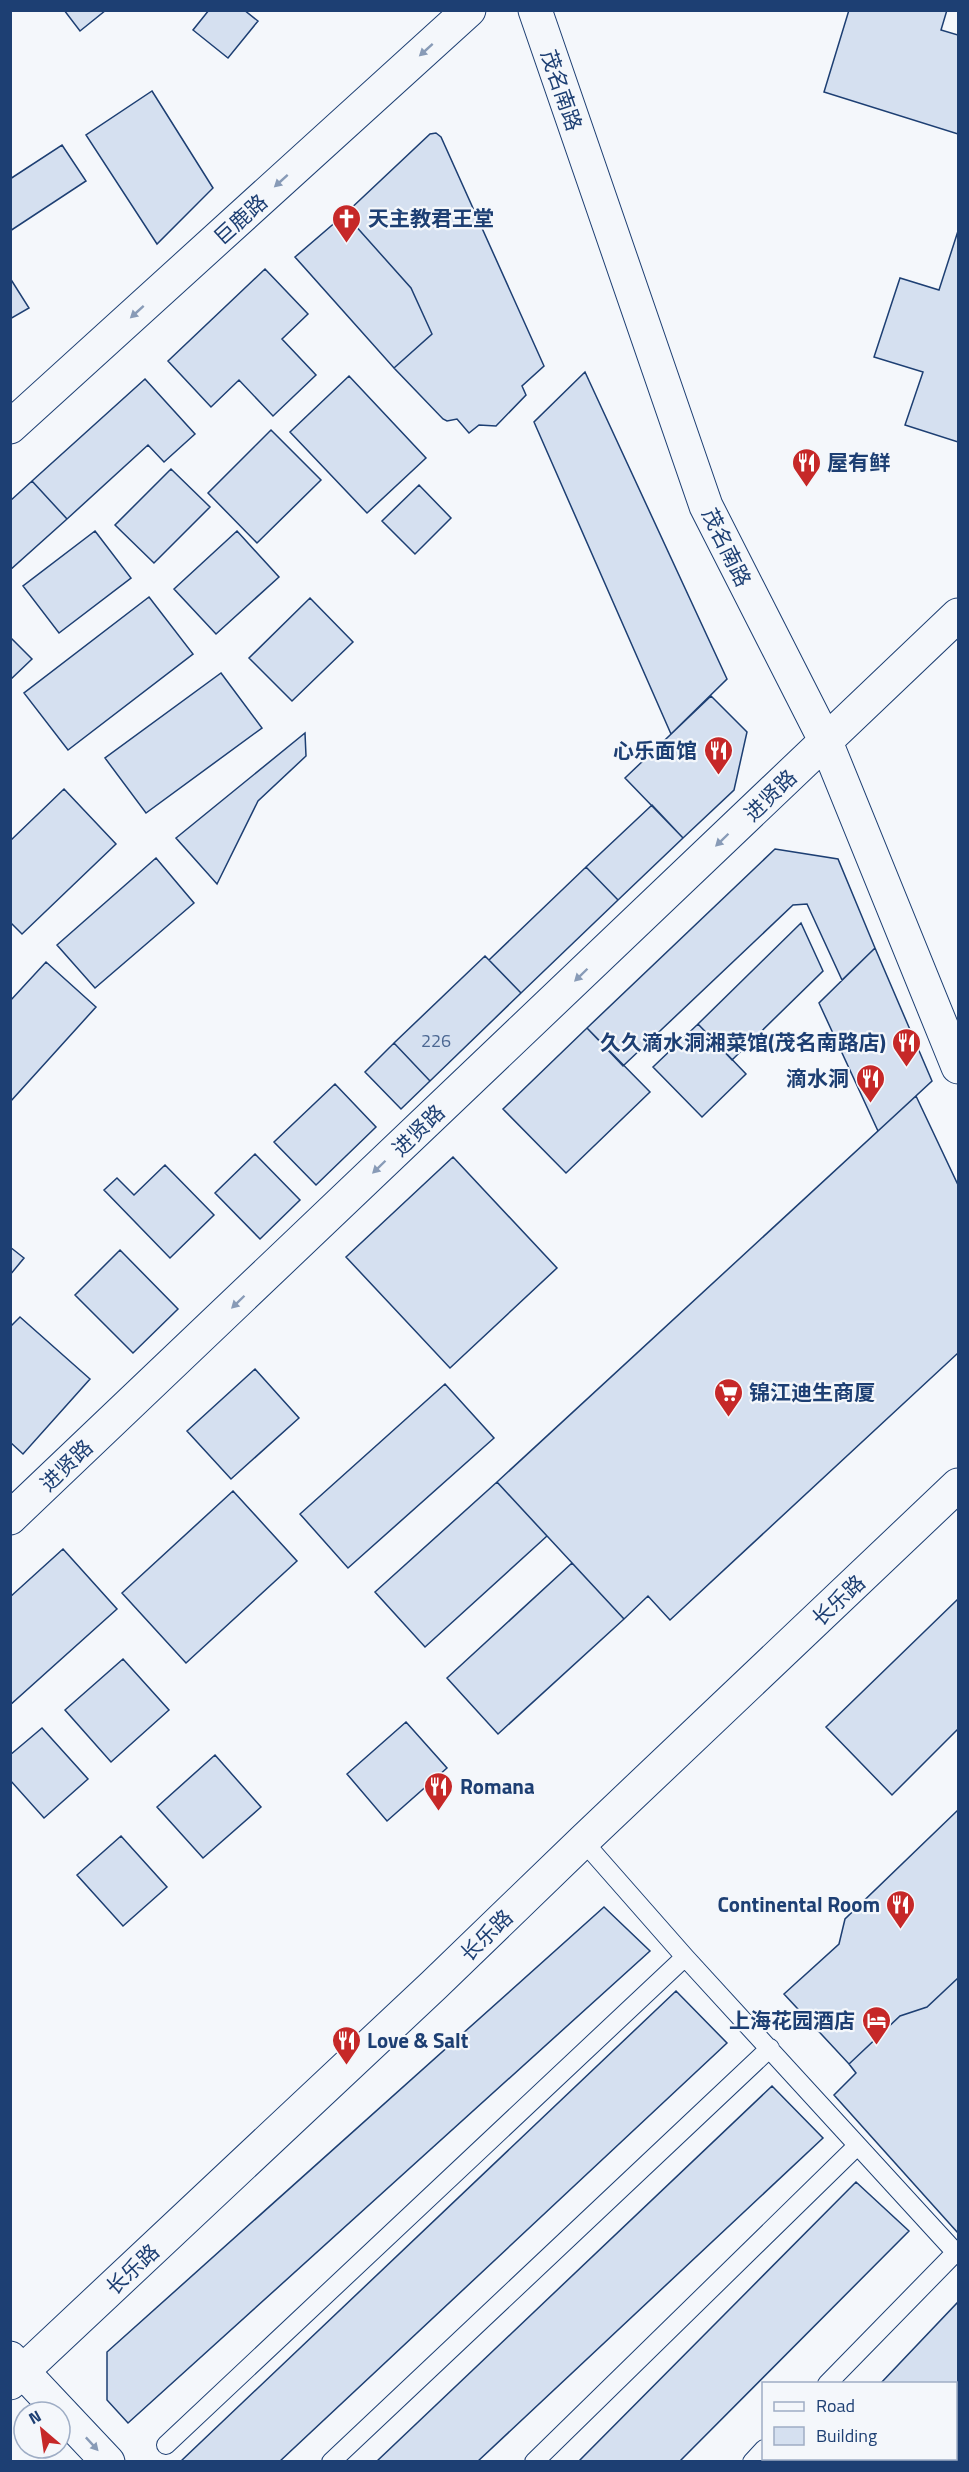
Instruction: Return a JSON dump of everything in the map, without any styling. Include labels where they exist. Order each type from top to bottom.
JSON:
[{"type":"street","name":"巨鹿路","points":[[10,428],[469,10]]},
{"type":"street","name":"茂名南路","points":[[535,10],[706,506],[826,742],[958,1067]]},
{"type":"street","name":"进贤路","points":[[10,1518],[958,615]]},
{"type":"street","name":"长乐路","points":[[15,2370],[434,1985],[958,1485]]},
{"type":"street","points":[[15,2370],[108,2462]]},
{"type":"lane","points":[[583,1841],[685,1957],[957,2253],[829,2382]]},
{"type":"lane","points":[[165,2445],[685,1957]]},
{"type":"lane","points":[[331,2462],[770,2048]]},
{"type":"lane","points":[[534,2462],[857,2146]]},
{"type":"building","points":[[64,10],[106,10],[80,31]]},
{"type":"building","points":[[209,10],[244,10],[258,21],[228,58],[193,30]]},
{"type":"building","points":[[849,10],[947,10],[941,30],[958,35],[958,134],[824,92]]},
{"type":"building","points":[[152,91],[213,188],[157,244],[86,135]]},
{"type":"building","points":[[436,133],[441,137],[544,366],[522,386],[526,395],[496,426],[479,425],[469,433],[457,419],[447,421],[443,419],[394,368],[432,334],[411,288],[345,214],[430,134]]},
{"type":"building","points":[[62,145],[86,181],[10,231],[10,179]]},
{"type":"building","points":[[345,214],[411,288],[432,334],[394,368],[295,257]]},
{"type":"building","points":[[958,231],[958,442],[905,425],[923,372],[874,357],[900,278],[939,290]]},
{"type":"building","points":[[265,269],[308,314],[282,339],[316,375],[273,416],[239,380],[211,407],[168,361]]},
{"type":"building","points":[[10,278],[29,308],[10,319]]},
{"type":"building","points":[[585,372],[727,679],[671,734],[534,422]]},
{"type":"building","points":[[349,376],[426,458],[367,513],[290,432]]},
{"type":"building","points":[[145,379],[195,434],[164,462],[148,445],[67,519],[32,481]]},
{"type":"building","points":[[271,430],[321,480],[257,543],[208,493]]},
{"type":"building","points":[[171,469],[210,507],[154,563],[115,525]]},
{"type":"building","points":[[32,481],[67,519],[10,570],[10,501]]},
{"type":"building","points":[[419,485],[451,518],[415,554],[382,521]]},
{"type":"building","points":[[95,531],[131,578],[59,633],[23,586]]},
{"type":"building","points":[[237,531],[279,577],[216,634],[174,589]]},
{"type":"building","points":[[149,597],[193,654],[68,750],[24,693]]},
{"type":"building","points":[[310,598],[353,642],[292,701],[249,658]]},
{"type":"building","points":[[10,637],[32,659],[10,680]]},
{"type":"building","points":[[221,673],[262,728],[146,813],[105,758]]},
{"type":"building","points":[[711,696],[747,732],[734,790],[683,838],[625,778]]},
{"type":"building","points":[[305,733],[306,756],[258,801],[217,884],[176,838]]},
{"type":"building","points":[[64,789],[116,844],[22,934],[10,922],[10,841]]},
{"type":"building","points":[[652,805],[683,838],[618,900],[586,867]]},
{"type":"building","points":[[775,849],[838,859],[875,948],[842,980],[807,904],[793,905],[623,1066],[587,1028]]},
{"type":"building","points":[[156,858],[194,903],[95,988],[57,945]]},
{"type":"building","points":[[586,867],[618,900],[521,993],[489,960]]},
{"type":"building","points":[[801,923],[823,971],[732,1060],[698,1024]]},
{"type":"building","points":[[875,948],[932,1081],[878,1131],[819,1003]]},
{"type":"building","points":[[485,956],[521,993],[430,1081],[394,1043]]},
{"type":"building","points":[[46,962],[96,1007],[10,1102],[10,1001]]},
{"type":"building","points":[[698,1024],[746,1074],[702,1117],[653,1067]]},
{"type":"building","points":[[587,1028],[650,1092],[566,1173],[503,1109]]},
{"type":"building","points":[[394,1043],[430,1081],[401,1109],[365,1072]]},
{"type":"building","points":[[335,1084],[376,1127],[316,1185],[274,1142]]},
{"type":"building","name":"锦江迪生商厦","points":[[916,1096],[958,1185],[958,1353],[670,1620],[648,1596],[624,1619],[497,1482]]},
{"type":"building","points":[[255,1154],[300,1200],[260,1239],[215,1193]]},
{"type":"building","points":[[453,1157],[557,1268],[450,1368],[346,1257]]},
{"type":"building","points":[[165,1165],[214,1215],[170,1258],[104,1190],[117,1178],[134,1195]]},
{"type":"building","points":[[10,1247],[24,1258],[10,1275]]},
{"type":"building","points":[[120,1250],[178,1309],[133,1353],[75,1295]]},
{"type":"building","points":[[20,1317],[90,1379],[23,1454],[10,1442],[10,1327]]},
{"type":"building","points":[[255,1369],[299,1418],[231,1479],[187,1431]]},
{"type":"building","points":[[445,1384],[494,1438],[348,1568],[300,1514]]},
{"type":"building","points":[[497,1482],[547,1536],[425,1647],[375,1592]]},
{"type":"building","points":[[233,1491],[297,1561],[186,1663],[122,1593]]},
{"type":"building","points":[[63,1549],[117,1609],[10,1705],[10,1597]]},
{"type":"building","points":[[572,1563],[624,1619],[498,1734],[447,1678]]},
{"type":"building","points":[[958,1599],[958,1729],[892,1795],[826,1727]]},
{"type":"building","points":[[123,1659],[169,1710],[111,1762],[65,1710]]},
{"type":"building","points":[[406,1722],[447,1768],[387,1821],[347,1774]]},
{"type":"building","points":[[42,1728],[88,1779],[44,1818],[10,1780],[10,1755]]},
{"type":"building","points":[[215,1755],[261,1807],[203,1858],[157,1807]]},
{"type":"building","points":[[958,1810],[958,1978],[927,2007],[900,2016],[849,2064],[784,1994],[839,1944],[845,1919]]},
{"type":"building","points":[[121,1836],[167,1887],[123,1926],[77,1875]]},
{"type":"building","points":[[604,1907],[650,1951],[128,2423],[107,2400],[107,2352]]},
{"type":"building","points":[[958,1978],[958,2233],[834,2095],[856,2073],[849,2064],[900,2016],[927,2007]]},
{"type":"building","points":[[676,1991],[727,2043],[279,2462],[180,2462]]},
{"type":"building","points":[[772,2086],[823,2138],[477,2462],[376,2462]]},
{"type":"building","points":[[856,2182],[909,2231],[679,2462],[578,2462]]},
{"type":"building","points":[[958,2302],[957,2406],[957,2382],[882,2382]]},
{"type":"building","points":[[806,2460],[904,2460],[903,2462],[805,2462]]},
{"type":"place","name":"天主教君王堂","points":[[347,244]]},
{"type":"place","name":"屋有鲜","points":[[806,488]]},
{"type":"place","name":"心乐面馆","points":[[718,776]]},
{"type":"place","name":"久久滴水洞湘菜馆(茂名南路店)","points":[[907,1068]]},
{"type":"place","name":"滴水洞","points":[[870,1104]]},
{"type":"place","name":"锦江迪生商厦","points":[[728,1418]]},
{"type":"place","name":"Romana","points":[[439,1812]]},
{"type":"place","name":"Continental Room","points":[[901,1930]]},
{"type":"place","name":"上海花园酒店","points":[[876,2046]]},
{"type":"place","name":"Love & Salt","points":[[346,2066]]}]
